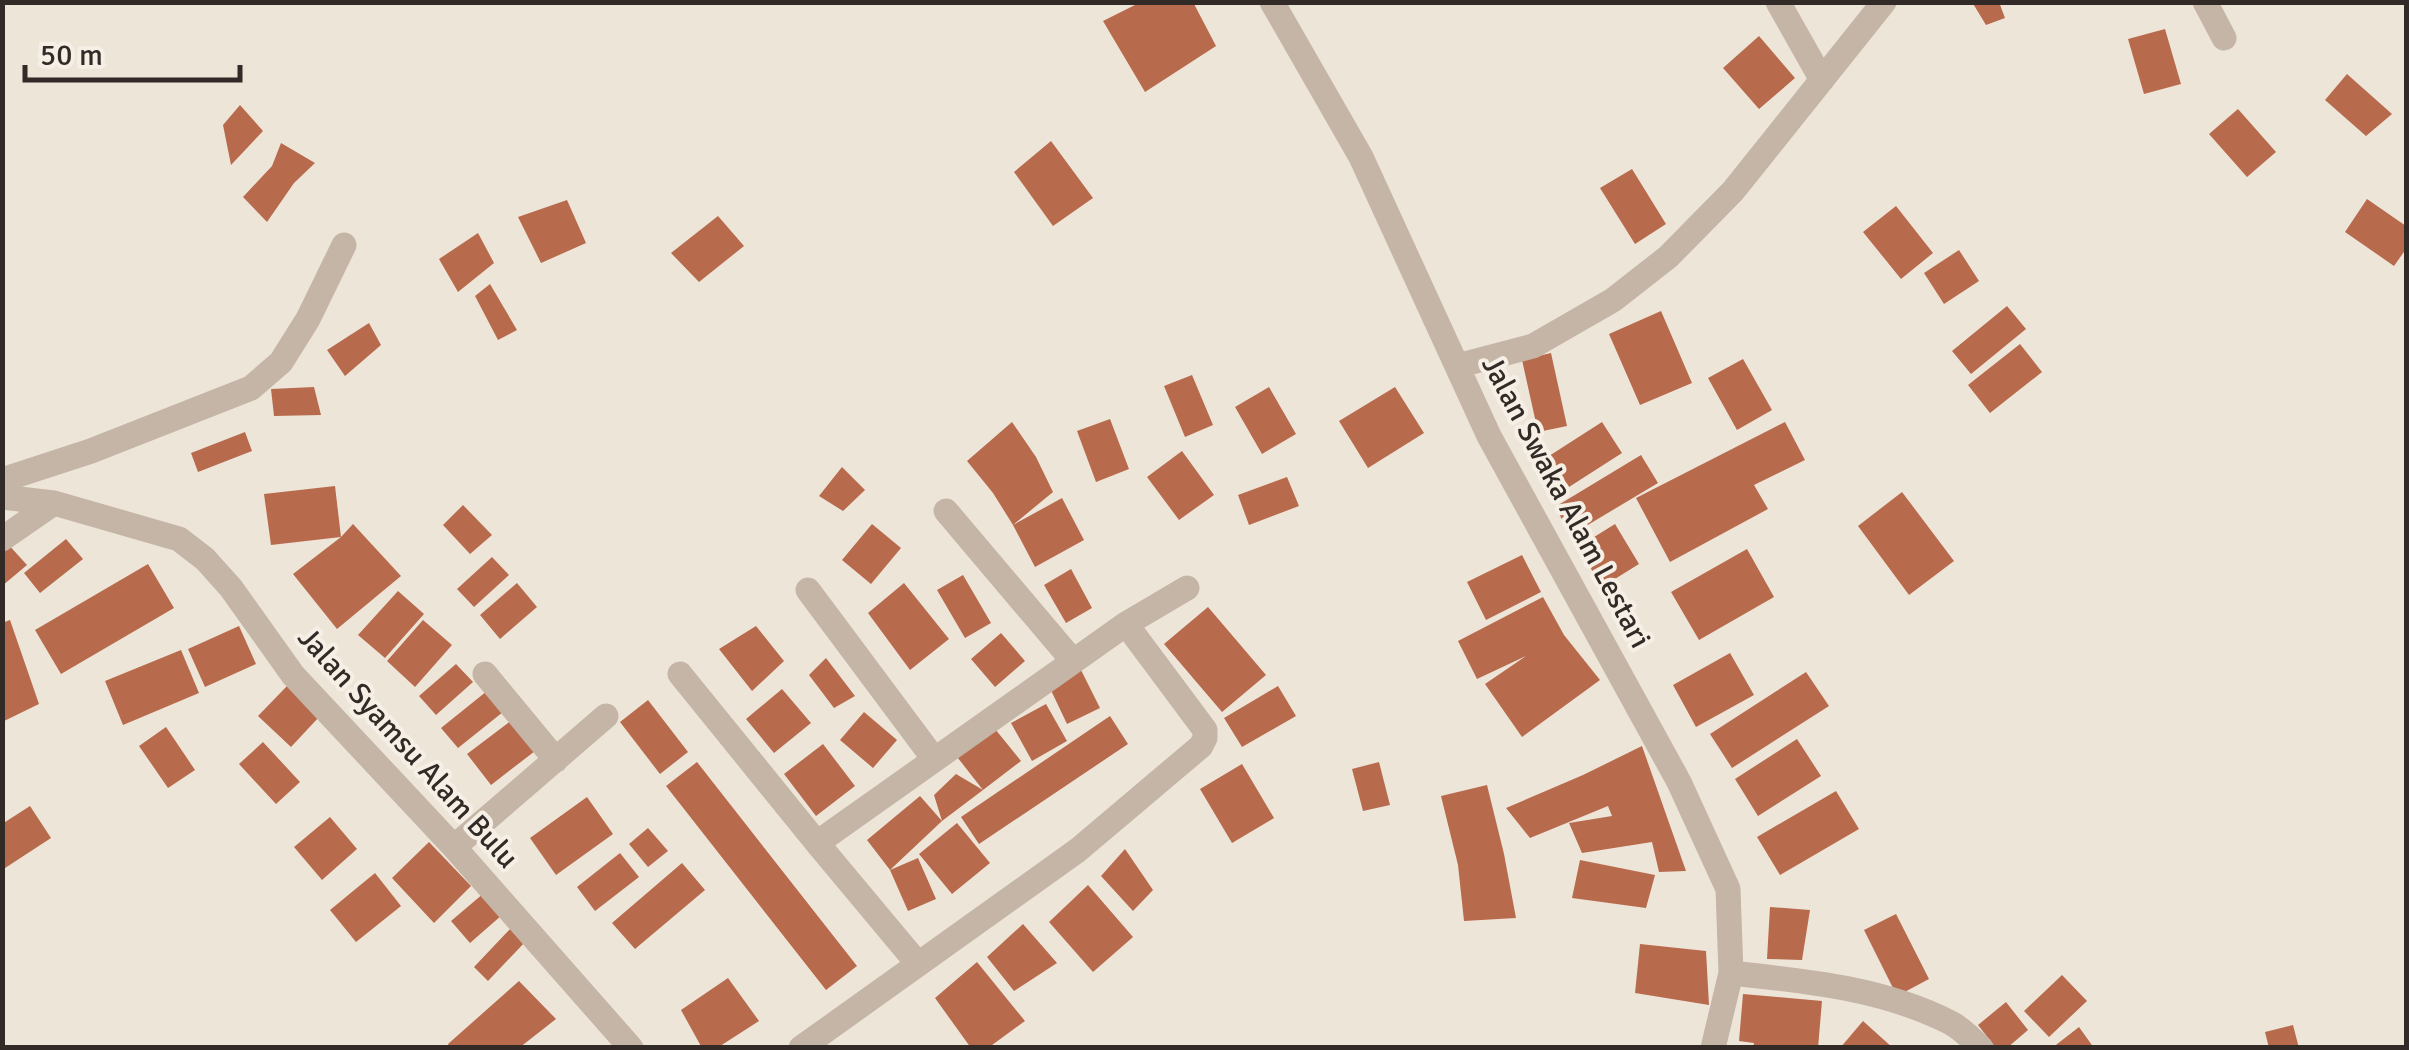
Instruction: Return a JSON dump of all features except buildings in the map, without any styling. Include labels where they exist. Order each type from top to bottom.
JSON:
[{"type":"street","name":"Jalan Swaka Alam Lestari","points":[[1272,2],[1361,157],[1489,436],[1679,782],[1728,889],[1731,973],[1714,1048]]},
{"type":"street","points":[[1778,2],[1822,80]]},
{"type":"street","points":[[1457,366],[1533,346],[1612,300],[1668,256],[1732,191],[1884,2]]},
{"type":"street","points":[[2205,2],[2224,38]]},
{"type":"street","points":[[2,480],[91,452],[251,388],[281,362],[308,318],[344,244]]},
{"type":"street","name":"Jalan Syamsu Alam Bulu","points":[[2,497],[54,503],[178,539],[205,558],[292,675],[454,847],[631,1048]]},
{"type":"street","points":[[2,539],[54,503]]},
{"type":"street","points":[[946,512],[1073,662]]},
{"type":"street","points":[[818,843],[1126,624],[1187,588]]},
{"type":"street","points":[[808,590],[934,759]]},
{"type":"street","points":[[801,1048],[1078,850],[1201,746],[1205,730],[1126,624]]},
{"type":"street","points":[[485,674],[556,760]]},
{"type":"street","points":[[680,674],[918,964]]},
{"type":"street","points":[[454,847],[606,716]]},
{"type":"street","points":[[1731,973],[1823,983],[1886,997],[1954,1024],[1982,1048]]}]
